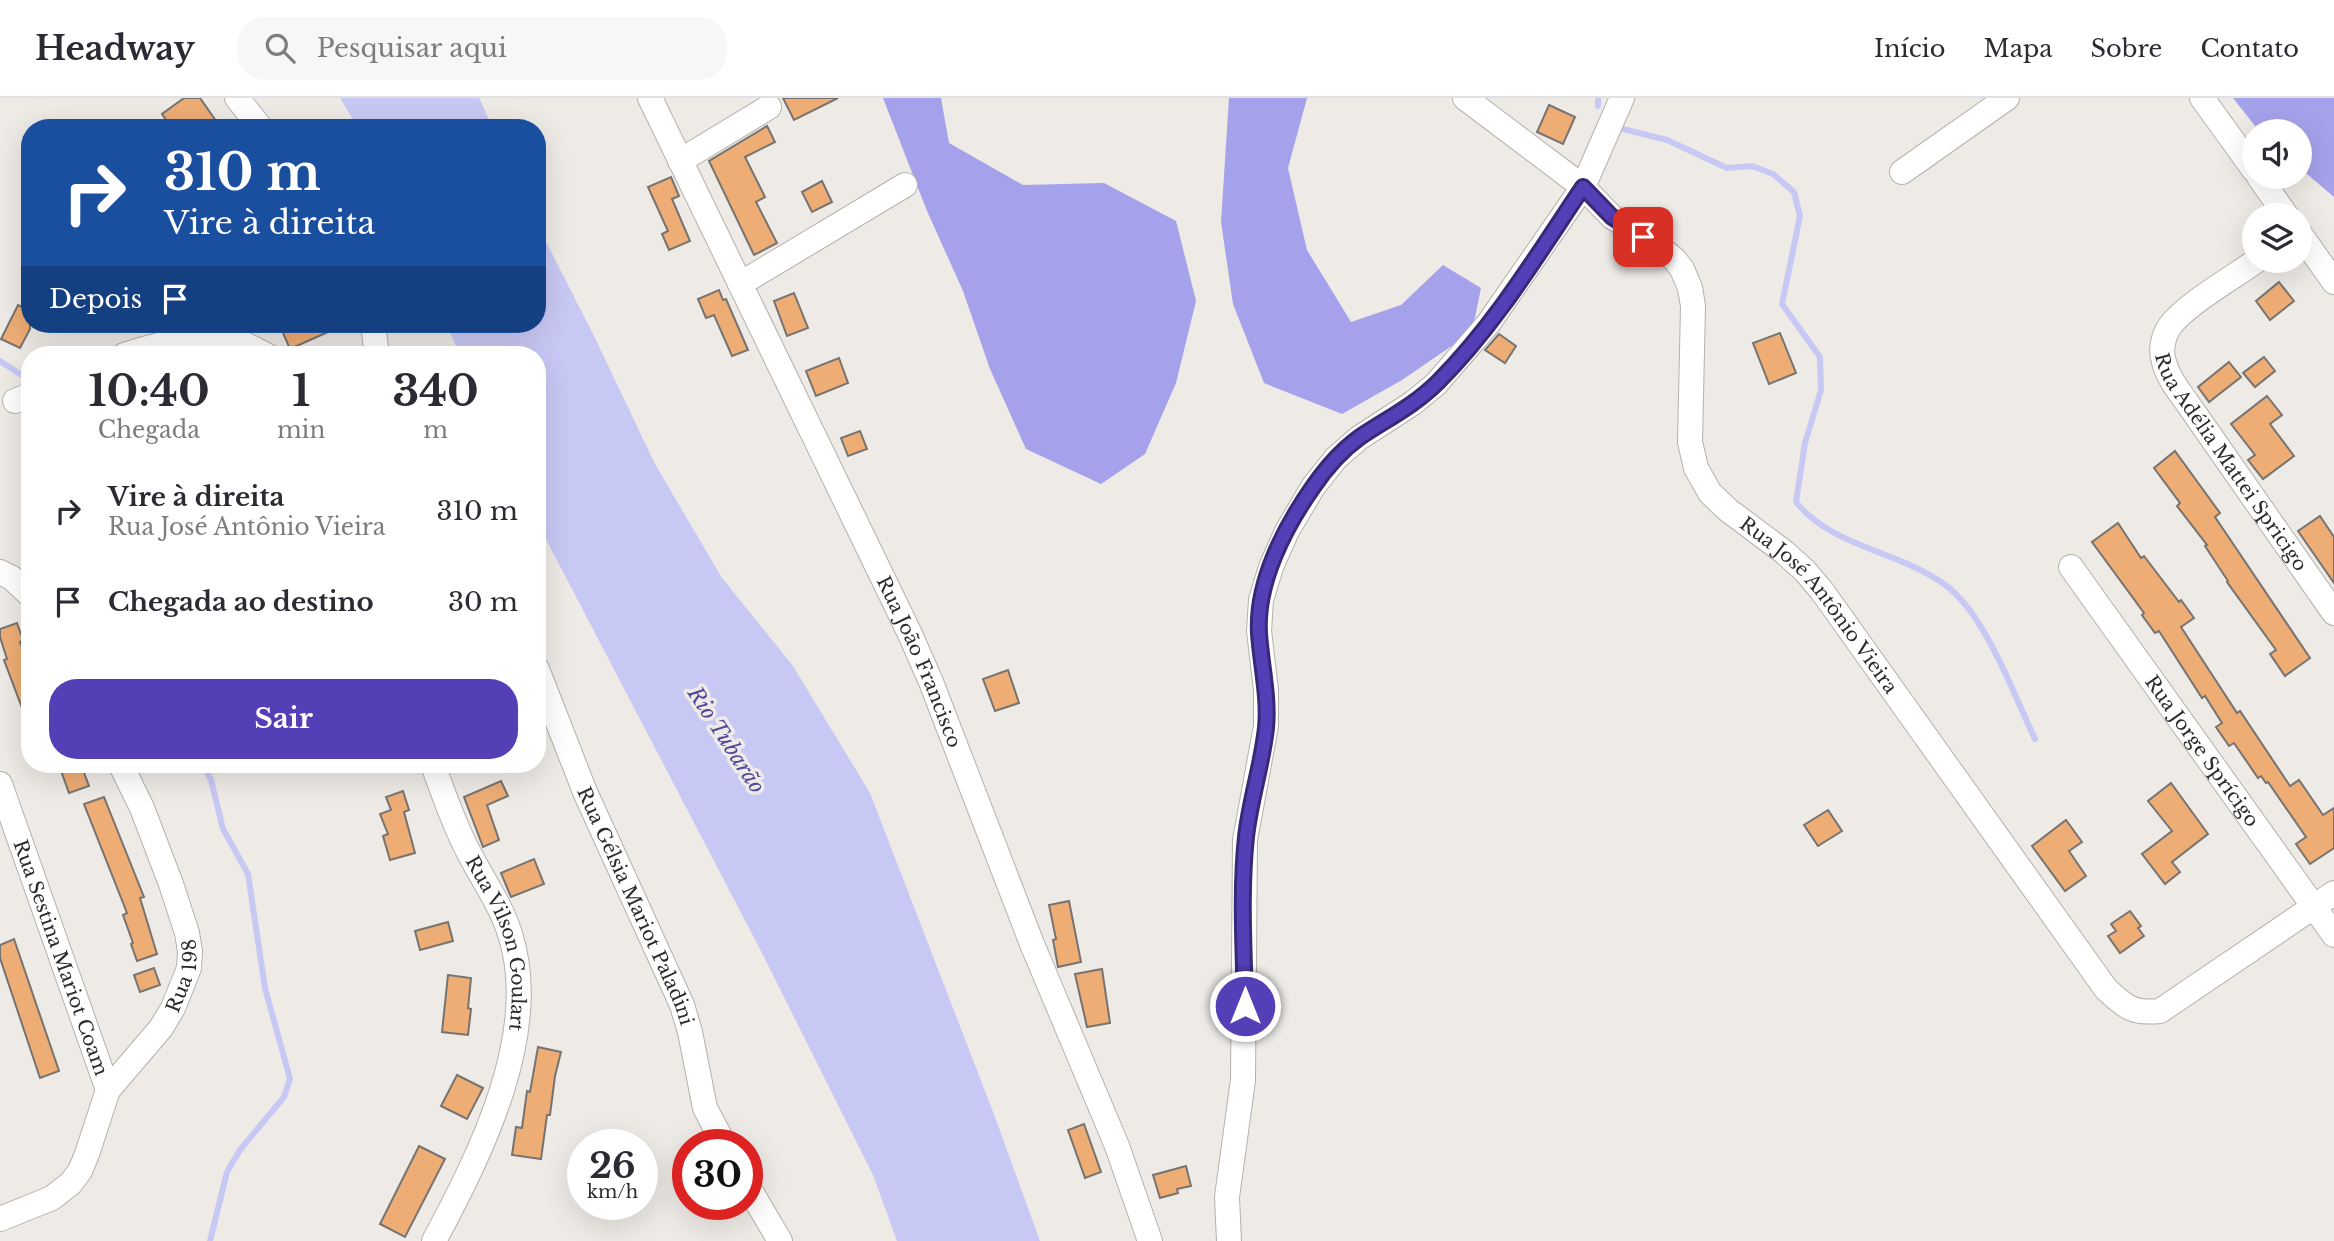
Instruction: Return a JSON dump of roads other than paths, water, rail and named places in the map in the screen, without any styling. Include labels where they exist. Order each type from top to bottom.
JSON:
[{"type":"street","points":[[237,98],[254,119]]},
{"type":"street","name":"Rua João Francisco","points":[[650,98],[931,682],[1032,944],[1117,1146],[1150,1241]]},
{"type":"street","name":"Rua José Antônio Vieira","points":[[1465,98],[1583,187],[1612,217],[1674,259],[1682,269],[1690,288],[1694,331],[1690,442],[1696,468],[1710,493],[1805,570],[1822,591],[2106,989],[2133,1011],[2160,1011],[2324,900]]},
{"type":"street","points":[[1229,1241],[1227,1197],[1243,1080],[1245,840],[1266,726],[1266,690],[1259,631],[1261,600],[1271,567],[1293,520],[1313,487],[1336,458],[1359,438],[1413,403],[1459,360],[1488,324],[1583,187],[1622,98]]},
{"type":"street","points":[[1902,172],[2007,98]]},
{"type":"street","points":[[2202,98],[2242,153]]},
{"type":"street","points":[[680,161],[769,107]]},
{"type":"street","points":[[740,284],[905,185]]},
{"type":"street","points":[[2312,251],[2334,282]]},
{"type":"street","name":"Rua Adélia Mattei Spricigo","points":[[2242,271],[2182,313],[2162,341],[2163,360],[2170,377],[2188,404],[2334,613]]},
{"type":"street","points":[[158,346],[208,338],[228,338],[246,346]]},
{"type":"street","name":"Rua Jorge Sprícigo","points":[[2071,567],[2324,900],[2334,935]]},
{"type":"street","points":[[0,572],[21,586]]},
{"type":"street","name":"Rua Gélsia Mariot Paladini","points":[[546,692],[585,792],[682,1005],[705,1108],[716,1129]]},
{"type":"street","name":"Rua 198","points":[[108,1090],[144,1050],[167,1018],[183,986],[189,968],[190,951],[187,933],[167,873],[142,808],[125,773]]},
{"type":"street","name":"Rua Vilson Goulart","points":[[434,1241],[479,1153],[493,1117],[515,1035],[519,999],[518,968],[511,934],[457,828],[436,773]]},
{"type":"street","name":"Rua Sestina Mariot Coam","points":[[0,784],[108,1090]]},
{"type":"street","points":[[0,1219],[52,1198],[71,1183],[87,1154],[108,1090]]},
{"type":"street","points":[[763,1212],[780,1241]]},
{"type":"water","points":[[340,98],[479,98],[489,119],[353,119]]},
{"type":"water","name":"Rio Tubarão","points":[[546,242],[655,464],[722,578],[793,666],[870,793],[1040,1241],[897,1241],[873,1175],[761,951],[546,539],[546,346],[456,346],[450,333],[546,333]]},
{"type":"waterway","points":[[1598,98],[1598,106]]},
{"type":"waterway","points":[[1623,129],[1667,140],[1727,168],[1752,166],[1773,174],[1794,192],[1800,216],[1782,304],[1820,357],[1821,390],[1805,443],[1796,502],[1828,529],[1926,573],[1959,597],[1997,655],[2035,739]]},
{"type":"waterway","points":[[0,361],[21,375]]},
{"type":"waterway","points":[[207,773],[223,829],[248,874],[265,988],[290,1079],[284,1097],[240,1150],[227,1172],[210,1241]]}]
